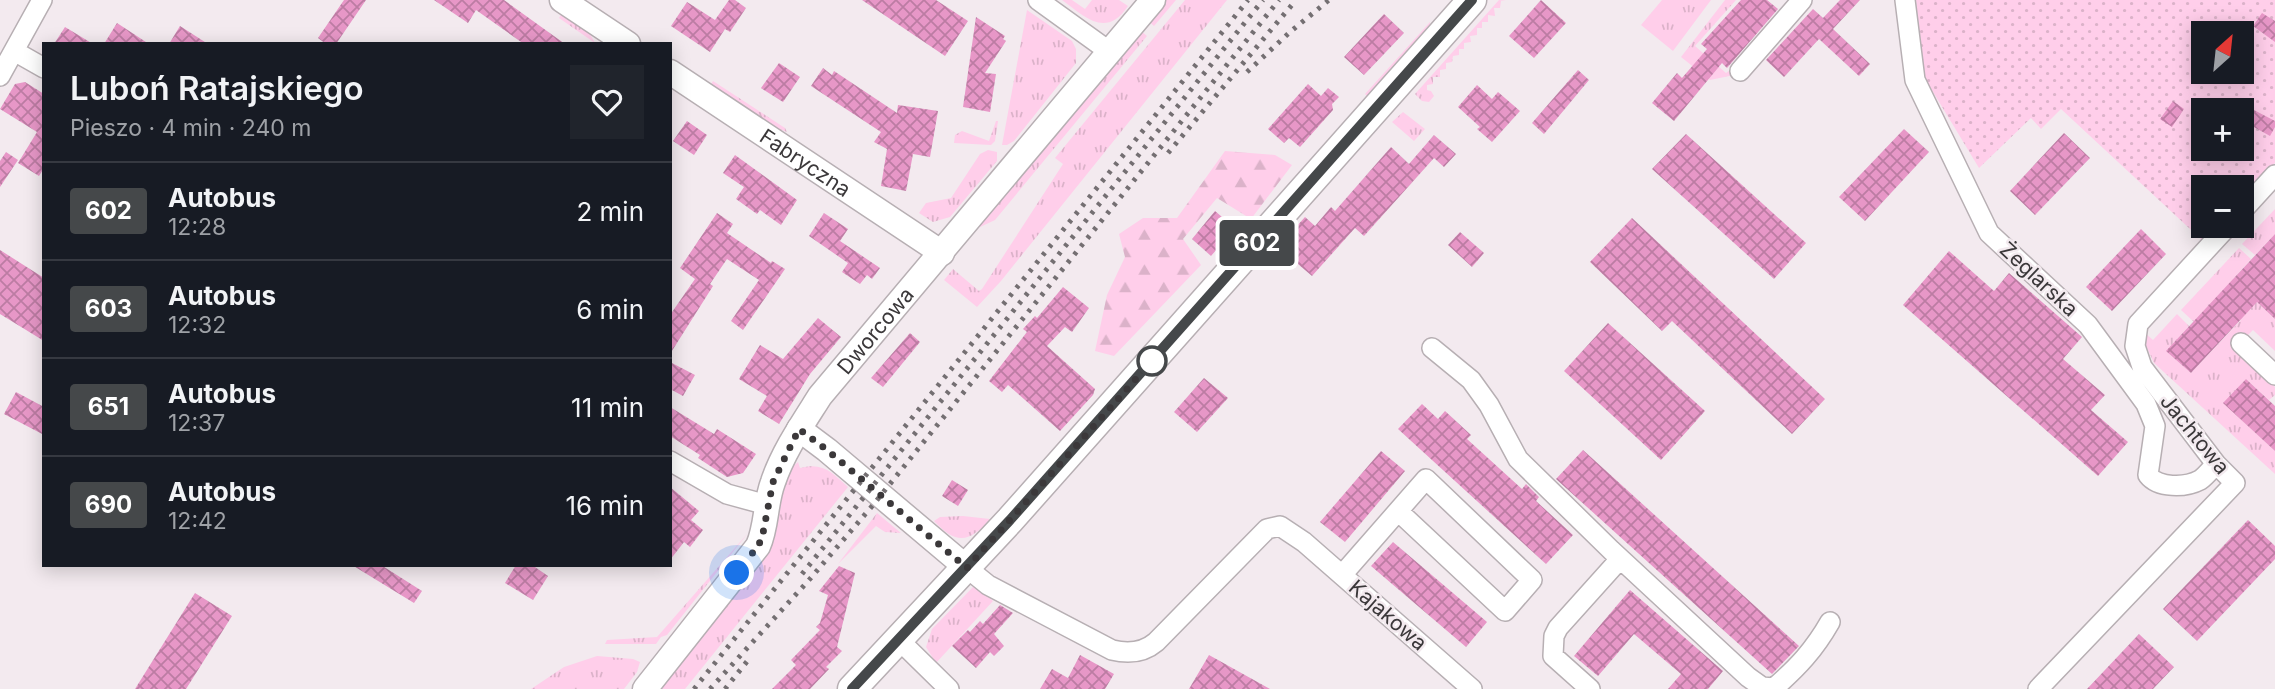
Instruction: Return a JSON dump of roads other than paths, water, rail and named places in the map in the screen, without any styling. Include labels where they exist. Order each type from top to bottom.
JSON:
[{"type":"main road","points":[[852,689],[967,568],[1472,0]]},
{"type":"street","points":[[1,73],[41,0]]},
{"type":"street","points":[[562,0],[625,42]]},
{"type":"street","points":[[1038,0],[1110,52]]},
{"type":"street","name":"Dworcowa","points":[[645,689],[758,546],[777,472],[799,429],[828,385],[1153,0]]},
{"type":"street","points":[[1740,71],[1802,0]]},
{"type":"street","name":"Żeglarska","points":[[1905,0],[1914,80],[1989,233],[2088,325],[2146,404],[2155,426],[2148,475],[2153,482],[2164,485],[2189,483],[2200,480],[2216,464]]},
{"type":"street","points":[[14,51],[42,67]]},
{"type":"street","name":"Fabryczna","points":[[672,73],[942,253]]},
{"type":"street","points":[[2254,199],[2273,181]]},
{"type":"street","name":"Jachtowa","points":[[2038,689],[2235,482],[2216,464],[2142,366],[2135,353],[2134,340],[2138,324],[2217,238]]},
{"type":"street","points":[[2241,344],[2275,375]]},
{"type":"street","points":[[1432,348],[1476,386],[1518,459],[1620,559],[1761,688],[1774,688],[1798,667],[1816,646],[1830,622]]},
{"type":"street","points":[[799,429],[967,568]]},
{"type":"street","points":[[672,462],[727,494],[767,505]]},
{"type":"street","points":[[1342,575],[1398,511],[1426,479],[1532,580],[1505,611],[1398,511]]},
{"type":"street","name":"Kajakowa","points":[[967,568],[988,585],[1112,650],[1134,652],[1156,642],[1267,529],[1280,526],[1304,542],[1472,689]]},
{"type":"street","points":[[1590,689],[1553,656],[1554,636],[1620,559]]},
{"type":"street","points":[[899,640],[949,689]]},
{"type":"railway","points":[[694,689],[1248,0]]},
{"type":"railway","points":[[802,574],[1263,0]]},
{"type":"railway","points":[[710,689],[873,505],[1279,0]]},
{"type":"railway","points":[[1168,153],[1296,0]]},
{"type":"railway","points":[[1247,72],[1329,0]]},
{"type":"railway","points":[[725,689],[749,659]]}]
